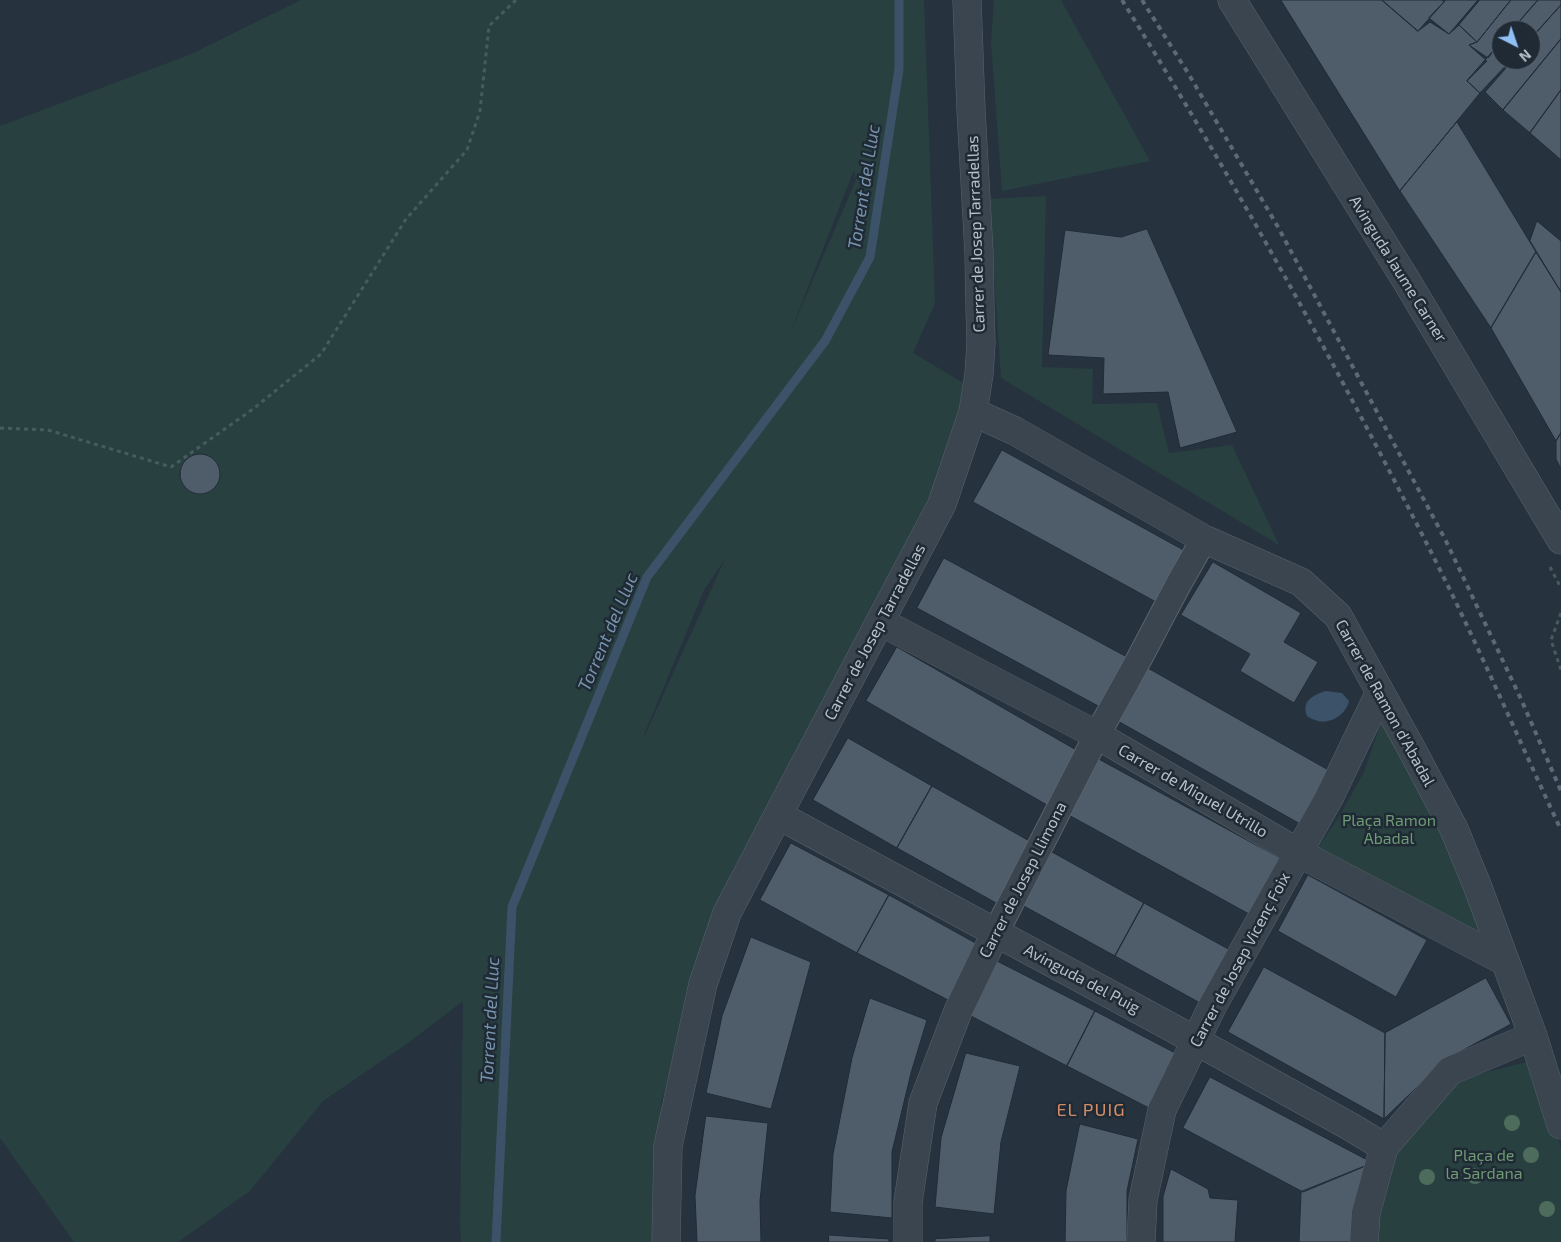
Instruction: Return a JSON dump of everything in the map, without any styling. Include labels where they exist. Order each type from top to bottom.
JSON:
[{"type":"street","name":"Carrer de Josep Tarradellas","points":[[666,1242],[668,1146],[702,984],[728,913],[942,504],[973,412],[979,374],[981,343],[979,253],[967,0]]},
{"type":"street","name":"Avinguda Jaume Carner","points":[[1232,0],[1406,280],[1561,540]]},
{"type":"street","name":"Carrer de Ramon d'Abadal","points":[[973,412],[1015,431],[1204,540],[1301,582],[1338,616],[1454,829],[1533,1036],[1561,1126]]},
{"type":"street","name":"Carrer de Josep Llimona","points":[[908,1242],[908,1202],[923,1103],[958,1011],[996,932],[1097,735],[1204,540]]},
{"type":"street","name":"Carrer de Miquel Utrillo","points":[[881,622],[1097,735],[1299,853],[1504,961]]},
{"type":"street","name":"Carrer de Josep Vicenç Foix","points":[[1142,1242],[1143,1200],[1162,1110],[1213,1005],[1329,798],[1380,692]]},
{"type":"street","name":"Avinguda del Puig","points":[[778,815],[1196,1041],[1384,1147]]},
{"type":"street","points":[[1364,1242],[1366,1213],[1384,1147],[1450,1071],[1533,1036]]},
{"type":"path","points":[[0,428],[48,430],[171,468],[253,410],[321,354],[406,219],[467,150],[480,111],[489,26],[516,0]]},
{"type":"path","points":[[1561,613],[1551,640],[1561,670]]},
{"type":"green space","points":[[301,0],[924,0],[935,303],[913,353],[967,385],[931,494],[730,875],[661,1103],[653,1242],[461,1242],[463,1001],[408,1043],[323,1101],[250,1191],[178,1242],[74,1242],[0,1138],[0,126],[189,55]],"holes":[[[854,170],[856,180],[790,333]],[[725,559],[645,735],[644,735],[704,590]]]},
{"type":"green space","points":[[994,0],[1061,0],[1150,161],[1002,191],[991,43]]},
{"type":"green space","points":[[1046,196],[1042,367],[1093,369],[1092,404],[1157,403],[1169,453],[1232,445],[1279,545],[1001,378],[989,199]]},
{"type":"green space","name":"Plaça Ramon Abadal","points":[[1382,720],[1440,818],[1481,935],[1317,850],[1340,815],[1364,772]]},
{"type":"green space","name":"Plaça de la Sardana","points":[[1535,1060],[1561,1148],[1561,1242],[1372,1242],[1398,1145],[1459,1079]]},
{"type":"water","points":[[1326,691],[1342,693],[1349,701],[1342,714],[1323,722],[1307,716],[1306,706],[1309,699]]},
{"type":"building","points":[[1281,0],[1382,0],[1418,31],[1430,22],[1449,34],[1459,25],[1477,42],[1469,45],[1487,61],[1467,81],[1480,93],[1400,191]]},
{"type":"building","points":[[1382,0],[1442,0],[1444,2],[1418,31]]},
{"type":"building","points":[[1446,0],[1478,0],[1449,34],[1429,18]]},
{"type":"building","points":[[1480,0],[1511,0],[1495,20],[1491,20],[1491,25],[1477,42],[1459,25]]},
{"type":"building","points":[[1511,0],[1538,0],[1521,20],[1495,20]]},
{"type":"building","points":[[1538,0],[1561,0],[1561,5],[1541,27],[1541,20],[1521,20]]},
{"type":"building","points":[[1561,5],[1561,39],[1541,63],[1541,28]]},
{"type":"building","points":[[1491,25],[1491,54],[1488,58],[1469,45],[1477,42]]},
{"type":"building","points":[[1561,39],[1561,90],[1530,133],[1503,110],[1536,70],[1541,70],[1541,63]]},
{"type":"building","points":[[1491,53],[1491,70],[1502,70],[1480,93],[1467,81]]},
{"type":"building","points":[[1504,70],[1536,70],[1503,110],[1485,92]]},
{"type":"building","points":[[1561,90],[1561,160],[1530,133]]},
{"type":"building","points":[[1457,122],[1536,252],[1491,328],[1400,191]]},
{"type":"building","points":[[1537,221],[1561,241],[1561,292],[1530,241]]},
{"type":"building","points":[[1147,229],[1237,432],[1180,448],[1168,392],[1103,394],[1104,358],[1048,355],[1065,230],[1121,237]]},
{"type":"building","points":[[1536,252],[1561,292],[1561,433],[1556,441],[1491,328]]},
{"type":"building","points":[[1561,433],[1561,469],[1556,459],[1556,441]]},
{"type":"building","points":[[1002,450],[1187,552],[1158,603],[973,502]]},
{"type":"building","points":[[204,454],[211,457],[217,463],[220,474],[219,482],[211,491],[204,494],[196,494],[189,491],[181,482],[180,470],[183,463],[192,455]]},
{"type":"building","points":[[944,558],[1127,657],[1100,707],[917,608]]},
{"type":"building","points":[[1213,562],[1301,613],[1284,642],[1318,662],[1294,703],[1240,671],[1250,654],[1181,615]]},
{"type":"building","points":[[897,647],[1078,751],[1047,805],[866,701]]},
{"type":"building","points":[[1146,667],[1332,772],[1302,825],[1116,720]]},
{"type":"building","points":[[848,738],[932,786],[897,848],[813,800]]},
{"type":"building","points":[[1095,757],[1280,858],[1249,914],[1065,813]]},
{"type":"building","points":[[932,786],[1033,843],[998,904],[897,848]]},
{"type":"building","points":[[791,843],[889,895],[857,953],[760,900]]},
{"type":"building","points":[[1052,852],[1144,903],[1115,956],[1022,905]]},
{"type":"building","points":[[1308,875],[1427,940],[1396,997],[1278,931]]},
{"type":"building","points":[[889,895],[979,945],[950,1001],[857,953]]},
{"type":"building","points":[[1144,903],[1232,951],[1202,1004],[1115,956]]},
{"type":"building","points":[[751,937],[811,962],[771,1109],[706,1093],[722,1016]]},
{"type":"building","points":[[997,961],[1095,1011],[1067,1066],[969,1015]]},
{"type":"building","points":[[1264,967],[1385,1033],[1384,1119],[1228,1032]]},
{"type":"building","points":[[1486,978],[1511,1024],[1445,1060],[1384,1119],[1385,1033]]},
{"type":"building","points":[[870,998],[927,1020],[911,1073],[892,1152],[892,1218],[830,1212],[833,1154],[852,1058]]},
{"type":"building","points":[[1095,1011],[1179,1055],[1151,1109],[1067,1066]]},
{"type":"building","points":[[966,1053],[1020,1066],[1001,1142],[994,1214],[935,1207],[941,1138]]},
{"type":"building","points":[[1210,1077],[1373,1163],[1303,1192],[1183,1128]]},
{"type":"building","points":[[706,1116],[768,1123],[760,1201],[761,1242],[697,1242],[695,1196]]},
{"type":"building","points":[[1080,1124],[1138,1139],[1127,1191],[1127,1242],[1065,1242],[1066,1191]]},
{"type":"building","points":[[1373,1163],[1356,1242],[1299,1242],[1301,1192]]},
{"type":"building","points":[[1171,1169],[1208,1189],[1210,1198],[1238,1200],[1235,1242],[1163,1242],[1163,1197]]},
{"type":"building","points":[[829,1235],[889,1239],[889,1242],[829,1242]]},
{"type":"building","points":[[990,1236],[990,1242],[935,1242],[935,1239]]},
{"type":"waterway","name":"Torrent del Lluc","points":[[496,1242],[512,907],[647,577],[825,341],[870,257],[899,69],[899,0]]},
{"type":"railway","points":[[1122,0],[1243,202],[1357,409],[1480,653],[1561,830]]},
{"type":"railway","points":[[1142,0],[1188,73],[1278,227],[1446,541],[1521,699],[1561,791]]},
{"type":"district","name":"EL PUIG","points":[[1091,1110]]}]
